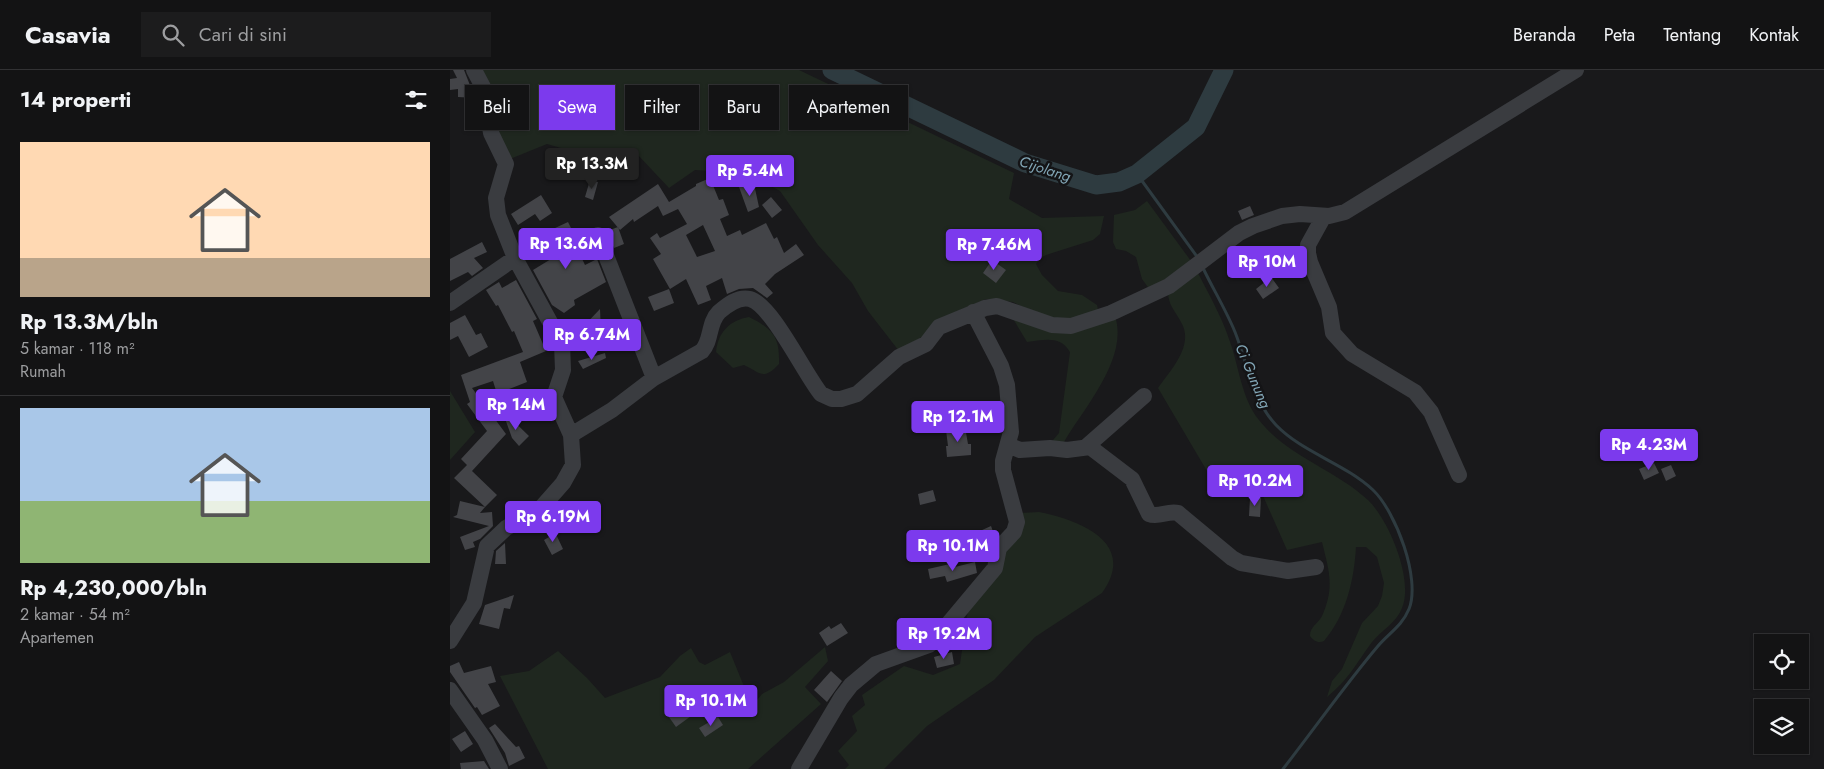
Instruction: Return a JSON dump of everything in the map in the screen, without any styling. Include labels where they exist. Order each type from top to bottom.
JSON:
[{"type":"street","points":[[450,641],[474,603],[487,546],[506,528],[541,508],[567,477],[574,459],[571,435],[554,397],[563,370],[562,344],[514,258],[496,206],[498,188],[506,169],[505,158],[491,133],[483,88],[474,70]]},
{"type":"street","points":[[571,435],[612,410],[654,378],[702,351],[707,344],[712,322],[717,314],[738,299],[744,298],[757,302],[768,312],[815,387],[821,394],[832,399],[841,399],[857,394],[899,357],[926,344],[939,327],[973,312],[997,306],[1052,325],[1071,326],[1111,313],[1169,286],[1239,233],[1267,220],[1300,214],[1324,216],[1345,212],[1576,70]]},
{"type":"street","points":[[1324,216],[1308,245],[1308,253],[1329,307],[1333,333],[1357,357],[1395,378],[1415,392],[1434,419],[1459,475]]},
{"type":"street","points":[[598,235],[654,378]]},
{"type":"street","points":[[450,303],[514,258]]},
{"type":"street","points":[[799,769],[840,698],[851,685],[876,664],[932,643],[995,568],[999,548],[1017,527],[1003,470],[1003,461],[1011,432],[1005,376],[973,312]]},
{"type":"street","points":[[1008,445],[1024,450],[1050,448],[1069,450],[1087,446],[1144,396]]},
{"type":"street","points":[[1087,446],[1132,479],[1149,514],[1155,516],[1172,511],[1178,512],[1237,561],[1282,570],[1316,567]]},
{"type":"street","points":[[450,690],[485,740],[500,769]]},
{"type":"shaded area","points":[[481,70],[799,70],[830,85],[789,85],[789,130],[908,130],[908,122],[1014,173],[1009,199],[1042,218],[1104,216],[1100,234],[1093,240],[1046,255],[1040,258],[1036,264],[1042,275],[1058,291],[1082,295],[1097,305],[1099,314],[1071,321],[1048,319],[1013,302],[986,299],[942,318],[929,333],[899,351],[868,311],[852,283],[818,245],[780,191],[748,173],[695,170],[669,188],[637,154],[601,176],[579,153],[547,144],[510,159],[497,130],[529,130],[529,85],[485,85]]},
{"type":"shaded area","points":[[1147,201],[1191,261],[1150,290],[1142,279],[1136,257],[1126,251],[1116,249],[1113,242],[1114,215],[1135,210]]},
{"type":"shaded area","points":[[1197,271],[1222,321],[1244,392],[1259,420],[1284,444],[1355,489],[1368,500],[1384,521],[1402,567],[1405,596],[1400,613],[1372,642],[1347,677],[1327,697],[1332,681],[1342,669],[1362,623],[1378,606],[1382,596],[1384,583],[1377,557],[1366,547],[1356,547],[1351,585],[1343,609],[1332,631],[1324,641],[1318,642],[1314,640],[1310,633],[1322,616],[1330,587],[1329,571],[1322,542],[1287,550],[1256,480],[1217,488],[1158,388],[1174,367],[1185,343],[1183,326],[1171,305],[1168,291]]},
{"type":"shaded area","points":[[1115,316],[1118,332],[1116,349],[1102,382],[1064,442],[1054,443],[1053,440],[1059,433],[1070,352],[1061,343],[1056,341],[1027,342],[1012,317],[1048,329]]},
{"type":"shaded area","points":[[749,317],[769,330],[776,340],[778,347],[779,364],[765,374],[758,373],[744,365],[733,368],[716,352],[719,339],[726,328],[736,321]]},
{"type":"shaded area","points":[[450,391],[475,432],[450,460]]},
{"type":"shaded area","points":[[1039,512],[1071,521],[1086,528],[1099,537],[1109,548],[1113,560],[1111,575],[1102,593],[1035,637],[994,680],[927,726],[884,769],[845,769],[849,765],[838,751],[857,731],[852,716],[865,705],[862,695],[904,666],[933,675],[960,664],[968,610],[1003,560],[1020,513]]},
{"type":"shaded area","points":[[825,647],[828,661],[805,687],[821,704],[748,769],[548,769],[500,676],[529,671],[558,651],[605,698],[660,677],[680,656],[691,648],[699,662],[705,665],[730,652],[752,706],[762,694],[784,682]]},
{"type":"building","points":[[453,70],[464,70],[470,85],[465,85],[465,97],[458,97],[458,89],[450,90],[450,79],[457,78]]},
{"type":"building","points":[[572,159],[584,168],[578,177],[566,169]]},
{"type":"building","points":[[710,178],[719,200],[723,199],[729,215],[720,219],[727,236],[740,230],[742,235],[766,223],[774,239],[777,237],[784,253],[796,244],[804,255],[775,274],[765,284],[773,293],[767,298],[753,288],[739,289],[727,294],[722,278],[706,286],[711,300],[698,305],[686,279],[670,289],[653,259],[661,254],[650,238],[657,233],[660,238],[687,224],[678,209],[663,216],[658,206],[634,222],[633,219],[620,230],[609,217],[658,184],[669,202],[696,186],[696,184]],"holes":[[[703,225],[715,251],[697,257],[686,235]]]},
{"type":"building","points":[[590,180],[598,182],[593,200],[585,197]]},
{"type":"building","points":[[754,184],[759,207],[748,212],[739,187]]},
{"type":"building","points":[[541,195],[552,213],[540,221],[535,214],[518,225],[511,214]]},
{"type":"building","points":[[771,197],[782,210],[772,218],[762,205]]},
{"type":"building","points":[[1250,206],[1254,215],[1242,220],[1238,211]]},
{"type":"building","points":[[568,222],[578,242],[575,244],[585,265],[597,259],[606,282],[574,300],[575,305],[564,313],[552,305],[533,270],[551,259],[540,235]]},
{"type":"building","points":[[618,227],[624,244],[614,248],[607,231]]},
{"type":"building","points":[[482,242],[487,252],[474,258],[483,268],[472,276],[468,272],[450,281],[450,259]]},
{"type":"building","points":[[992,260],[1006,270],[996,283],[983,273]]},
{"type":"building","points":[[1271,277],[1279,288],[1263,299],[1256,289]]},
{"type":"building","points":[[516,280],[537,319],[533,321],[546,351],[520,362],[527,382],[497,394],[493,381],[472,388],[506,434],[472,471],[497,495],[485,507],[454,478],[467,465],[461,459],[487,431],[467,404],[470,402],[461,375],[523,352],[514,331],[512,332],[498,305],[496,306],[486,290],[499,282],[502,288]]},
{"type":"building","points":[[669,289],[674,303],[654,311],[648,297]]},
{"type":"building","points":[[600,309],[601,332],[615,327],[603,349],[594,334],[575,343],[570,333],[579,331]]},
{"type":"building","points":[[465,315],[476,335],[481,333],[488,347],[469,357],[458,336],[450,340],[450,323]]},
{"type":"building","points":[[605,353],[606,358],[583,369],[578,361]]},
{"type":"building","points":[[542,393],[547,405],[535,414],[528,405]]},
{"type":"building","points":[[502,410],[529,436],[519,446],[512,438]]},
{"type":"building","points":[[965,427],[968,444],[971,444],[971,455],[947,457],[946,430]]},
{"type":"building","points":[[1654,463],[1659,473],[1644,480],[1639,469]]},
{"type":"building","points":[[1671,465],[1676,476],[1666,481],[1661,469]]},
{"type":"building","points":[[933,490],[936,501],[920,505],[918,494]]},
{"type":"building","points":[[1250,498],[1261,498],[1260,517],[1249,516]]},
{"type":"building","points":[[460,501],[485,507],[480,513],[492,512],[493,526],[480,539],[473,542],[475,547],[465,550],[460,537],[489,526],[453,517],[457,515]]},
{"type":"building","points":[[991,526],[995,537],[976,547],[971,535]]},
{"type":"building","points":[[554,530],[563,549],[552,555],[544,540],[549,537],[547,534]]},
{"type":"building","points":[[505,543],[506,564],[495,564],[496,551]]},
{"type":"building","points":[[975,562],[977,573],[947,582],[945,576],[930,579],[928,569],[950,564],[951,568]]},
{"type":"building","points":[[514,595],[510,609],[504,608],[499,629],[479,624],[485,605]]},
{"type":"building","points":[[841,623],[848,633],[827,646],[819,633],[829,626],[831,629]]},
{"type":"building","points":[[952,652],[954,664],[937,668],[934,657]]},
{"type":"building","points":[[459,662],[464,673],[491,666],[496,682],[488,684],[500,706],[482,715],[477,707],[475,708],[450,672],[450,666]]},
{"type":"building","points":[[831,671],[842,681],[827,702],[814,690]]},
{"type":"building","points":[[687,694],[698,711],[676,727],[664,710]]},
{"type":"building","points":[[718,717],[723,725],[705,737],[699,728]]},
{"type":"building","points":[[495,724],[516,747],[519,746],[525,758],[509,766],[505,753],[489,728]]},
{"type":"building","points":[[465,731],[473,744],[461,752],[452,739]]},
{"type":"building","points":[[484,761],[489,769],[461,769],[460,763]]},
{"type":"waterway","name":"Cijolang","points":[[832,70],[1025,163],[1096,185],[1119,182],[1137,174],[1196,127],[1224,70]]},
{"type":"waterway","name":"Ci Gunung","points":[[1137,174],[1198,258]]},
{"type":"waterway","name":"Ci Gunung","points":[[1203,268],[1231,324],[1251,381],[1268,415],[1287,435],[1349,472],[1373,490],[1382,500],[1398,529],[1409,564],[1412,581],[1412,596],[1409,609],[1403,620],[1382,641],[1283,769]]}]
